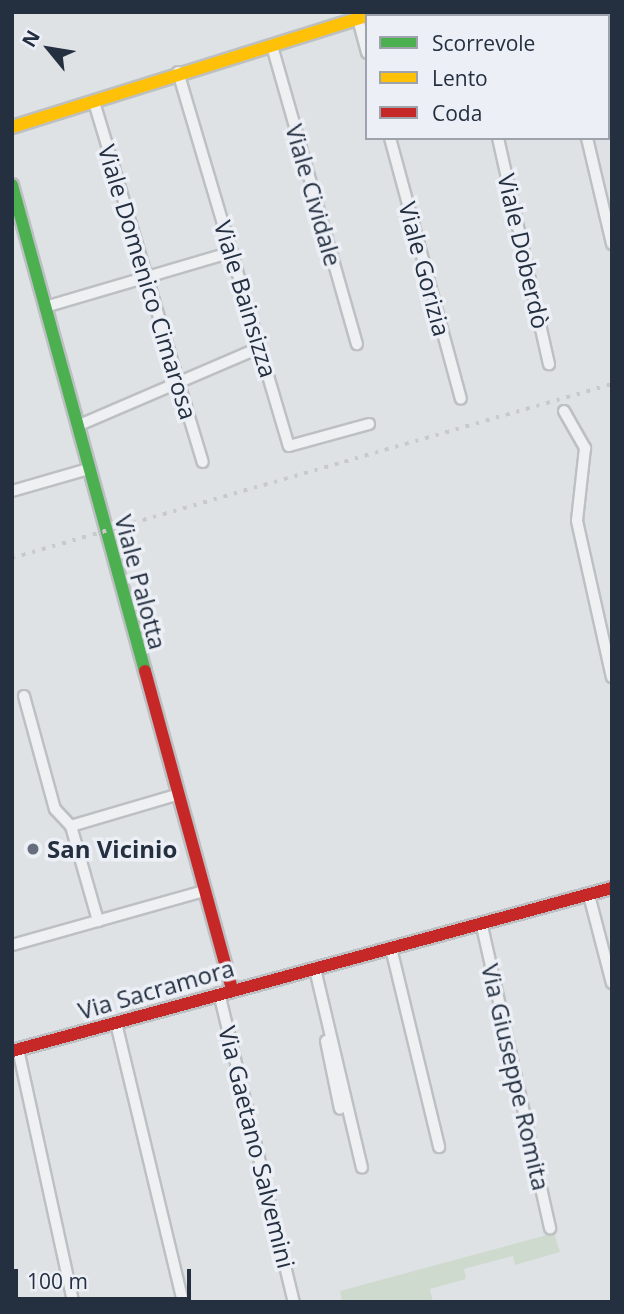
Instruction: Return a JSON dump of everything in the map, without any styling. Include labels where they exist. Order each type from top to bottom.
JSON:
[{"type":"street","points":[[12,127],[178,72],[364,17]]},
{"type":"street","name":"Viale Cividale","points":[[272,46],[357,344]]},
{"type":"street","name":"Viale Bainsizza","points":[[178,72],[289,446],[369,424]]},
{"type":"street","name":"Viale Domenico Cimarosa","points":[[94,102],[144,280],[203,462]]},
{"type":"street","name":"Viale Gorizia","points":[[391,140],[461,400]]},
{"type":"street","name":"Viale Doberdò","points":[[498,140],[549,364]]},
{"type":"street","points":[[587,140],[612,244]]},
{"type":"street","name":"Viale Palotta","points":[[12,185],[204,891],[225,991]]},
{"type":"street","points":[[45,307],[232,252]]},
{"type":"street","points":[[77,426],[261,347]]},
{"type":"street","points":[[564,411],[585,448],[577,521],[612,677]]},
{"type":"street","points":[[12,491],[88,469]]},
{"type":"street","points":[[24,696],[55,809],[71,826],[98,921]]},
{"type":"street","points":[[71,826],[176,795]]},
{"type":"street","name":"Via Sacramora","points":[[15,1050],[225,991],[482,926],[612,888]]},
{"type":"street","points":[[12,944],[204,891]]},
{"type":"street","points":[[589,895],[612,983]]},
{"type":"street","name":"Via Giuseppe Romita","points":[[482,926],[550,1228]]},
{"type":"street","points":[[391,948],[439,1147]]},
{"type":"street","points":[[313,969],[340,1109]]},
{"type":"street","points":[[313,969],[362,1168]]},
{"type":"street","name":"Via Gaetano Salvemini","points":[[225,991],[294,1302]]},
{"type":"street","points":[[116,1023],[183,1302]]},
{"type":"street","points":[[15,1050],[74,1302]]},
{"type":"shaded area","points":[[554,1233],[560,1252],[515,1265],[513,1256],[464,1269],[466,1279],[430,1289],[433,1302],[342,1302],[340,1291]]},
{"type":"railway","points":[[12,558],[612,384]]},
{"type":"traffic: fast","points":[[12,185],[145,671]]},
{"type":"traffic: slow","points":[[12,127],[365,17]]},
{"type":"traffic: jam","points":[[145,671],[232,989]]},
{"type":"traffic: jam","points":[[12,1051],[612,888]]},
{"type":"place","name":"San Vicinio","points":[[33,849]]}]
